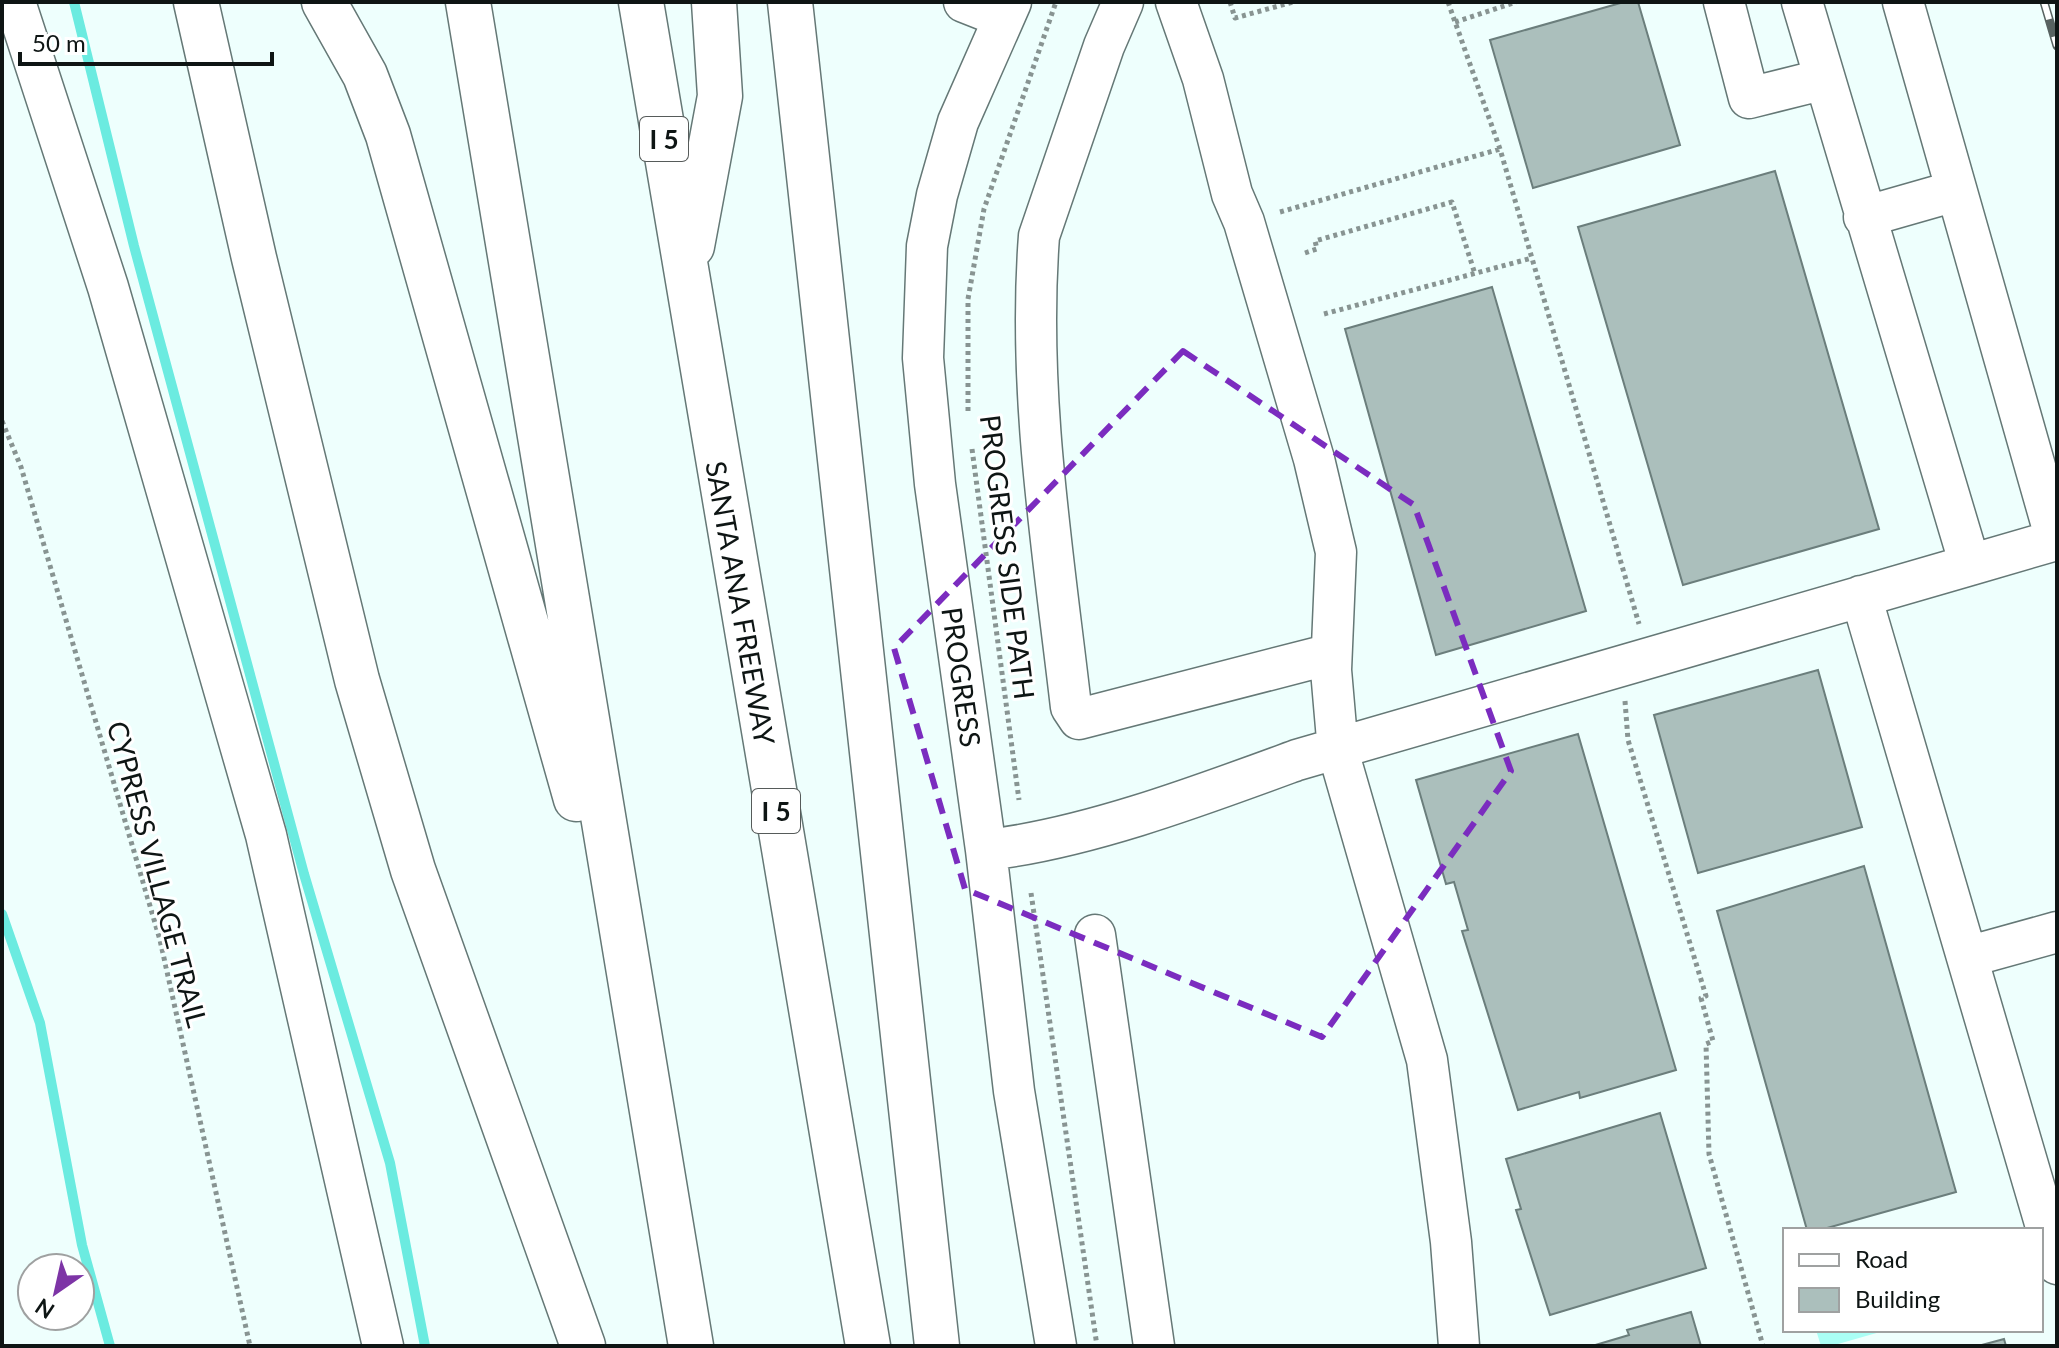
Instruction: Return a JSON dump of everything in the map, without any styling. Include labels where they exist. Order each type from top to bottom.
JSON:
[{"type":"highway","points":[[196,2],[357,680],[409,855],[583,1346]]},
{"type":"highway","points":[[324,2],[365,75],[397,165],[637,1017]]},
{"type":"highway","points":[[468,2],[691,1346]]},
{"type":"highway","name":"SANTA ANA FREEWAY","points":[[641,2],[868,1346]]},
{"type":"highway","points":[[686,276],[720,96],[714,2]]},
{"type":"highway","points":[[790,2],[937,1346]]},
{"type":"street","points":[[15,2],[108,287],[266,835],[383,1346]]},
{"type":"street","points":[[964,2],[1005,7]]},
{"type":"street","points":[[1123,2],[1104,46],[1039,236],[1035,304],[1037,402],[1071,707],[1079,719],[1331,654]]},
{"type":"street","points":[[1176,2],[1203,79],[1232,194],[1244,222],[1314,459],[1336,552],[1331,654],[1338,751],[1427,1060],[1451,1242],[1459,1346]]},
{"type":"street","points":[[1724,2],[1749,98],[1825,79]]},
{"type":"street","points":[[1802,2],[1970,565]]},
{"type":"street","points":[[986,850],[1055,837],[1208,793],[1297,760],[1338,751],[1861,596],[2056,542],[1903,2]]},
{"type":"street","name":"PROGRESS","points":[[1005,7],[958,122],[937,195],[927,246],[923,358],[935,484],[986,850],[1014,1091],[1056,1346]]},
{"type":"street","points":[[1864,217],[1955,191]]},
{"type":"street","points":[[1861,596],[2042,1228]]},
{"type":"street","points":[[1967,957],[2057,932]]},
{"type":"street","points":[[1095,935],[1154,1346]]},
{"type":"street","points":[[2043,1230],[2050,1255]]},
{"type":"path","name":"PROGRESS SIDE PATH","points":[[968,420],[968,299],[984,209],[1056,2]]},
{"type":"path","points":[[1230,2],[1235,18],[1293,2]]},
{"type":"path","points":[[1448,2],[1500,149],[1641,630]]},
{"type":"path","points":[[1455,22],[1516,2]]},
{"type":"path","points":[[1244,222],[1500,149]]},
{"type":"path","points":[[1305,253],[1317,249],[1315,241],[1452,202],[1475,274]]},
{"type":"path","points":[[1324,314],[1532,258]]},
{"type":"path","name":"CYPRESS VILLAGE TRAIL","points":[[2,421],[21,467],[160,940],[250,1346]]},
{"type":"path","name":"PROGRESS SIDE PATH","points":[[970,436],[1019,795]]},
{"type":"path","points":[[1625,699],[1628,740],[1706,996],[1701,998],[1713,1041],[1706,1044],[1709,1154],[1763,1346]]},
{"type":"path","points":[[1031,889],[1097,1346]]},
{"type":"highlighted area","points":[[1183,351],[1414,505],[1511,771],[1322,1037],[965,889],[894,648]]},
{"type":"shaded area","points":[[1817,1332],[1880,1332],[1831,1346],[1821,1346]]},
{"type":"building","points":[[1624,2],[1638,2],[1680,145],[1533,188],[1490,40]]},
{"type":"building","points":[[1775,171],[1879,529],[1683,585],[1578,227]]},
{"type":"building","points":[[1492,287],[1586,611],[1436,655],[1345,329]]},
{"type":"building","points":[[1818,670],[1862,827],[1698,873],[1654,715]]},
{"type":"building","points":[[1578,734],[1676,1070],[1580,1098],[1579,1092],[1518,1110],[1462,931],[1468,930],[1454,882],[1446,884],[1416,780]]},
{"type":"building","points":[[1864,866],[1956,1192],[1827,1228],[1806,1228],[1717,911]]},
{"type":"building","points":[[1660,1113],[1706,1268],[1550,1315],[1516,1210],[1521,1209],[1506,1159]]},
{"type":"building","points":[[1691,1312],[1701,1346],[1592,1346],[1629,1335],[1627,1330]]},
{"type":"building","points":[[2004,1339],[2006,1346],[1978,1346]]},
{"type":"waterway","points":[[74,2],[134,246],[304,874],[390,1163],[425,1346]]},
{"type":"waterway","points":[[2,914],[40,1023],[82,1245],[110,1346]]},
{"type":"railway","points":[[2044,2],[2057,46]]}]
